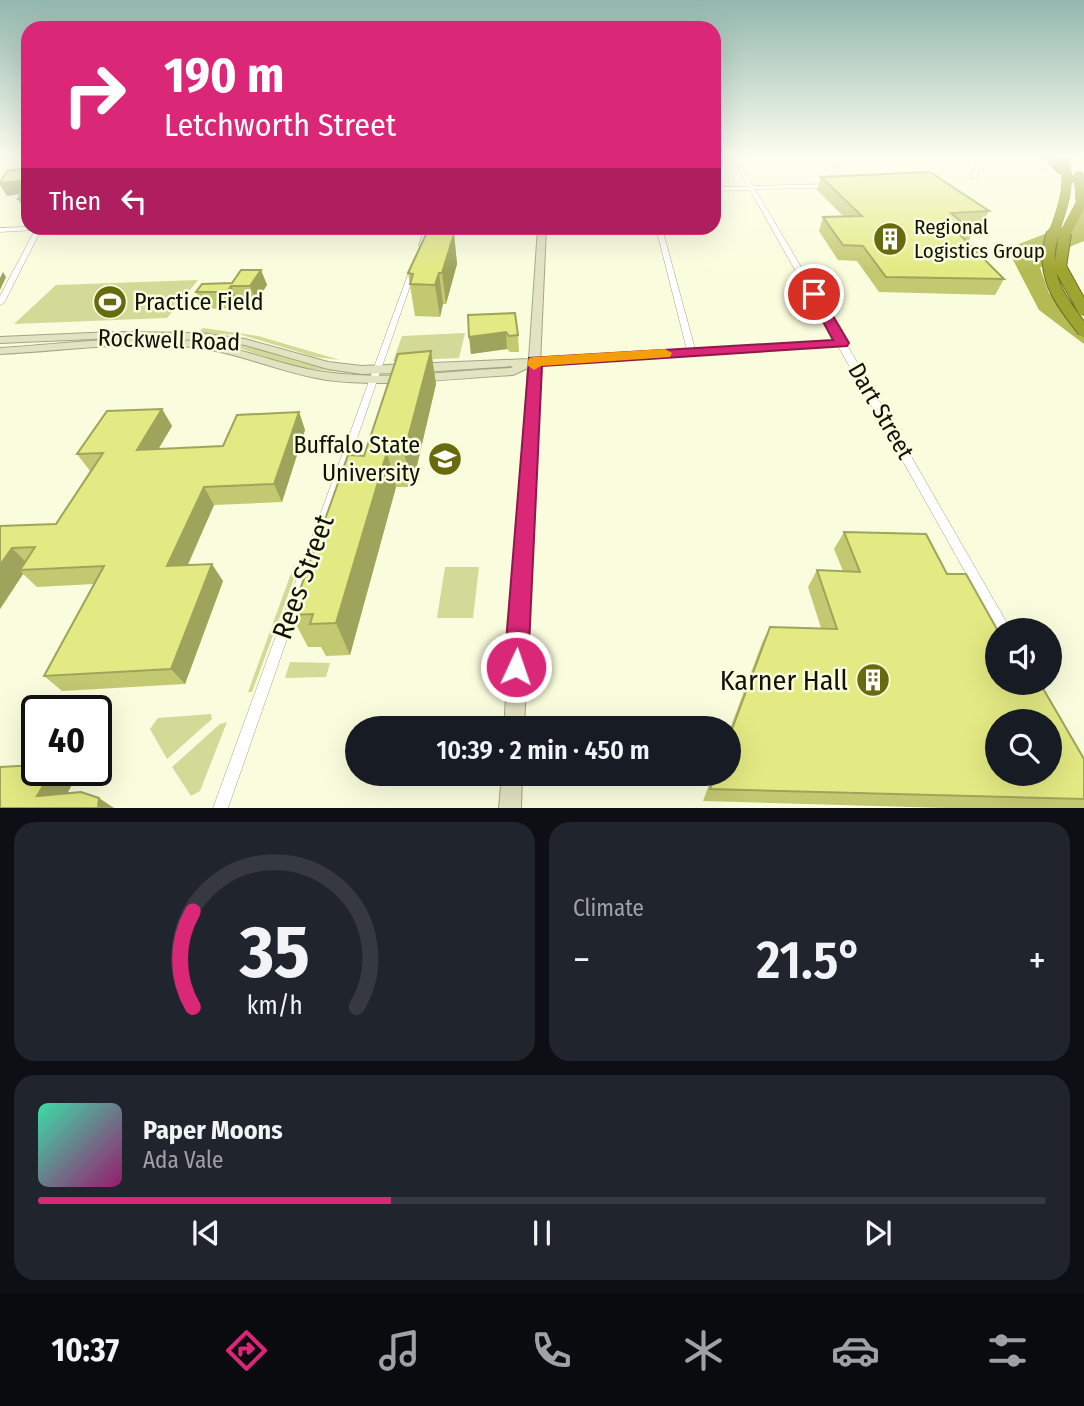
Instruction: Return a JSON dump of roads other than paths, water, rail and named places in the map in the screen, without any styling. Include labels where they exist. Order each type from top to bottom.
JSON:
[{"type":"highway","points":[[1071,195],[1050,240],[1047,261],[1052,285],[1084,331]]},
{"type":"highway","points":[[1081,195],[1081,204],[1063,238],[1060,267],[1084,310]]},
{"type":"street","name":"Dart Street","points":[[756,195],[998,618]]},
{"type":"street","points":[[0,230],[21,229]]},
{"type":"street","points":[[0,303],[35,235]]},
{"type":"street","name":"Rees Street","points":[[220,807],[425,235]]},
{"type":"street","points":[[515,716],[542,235]]},
{"type":"street","points":[[661,235],[692,352]]},
{"type":"street","name":"Rockwell Road","points":[[0,340],[134,335],[229,339],[260,345],[292,357],[375,374]]},
{"type":"street","points":[[375,374],[513,371],[534,362],[842,343]]},
{"type":"street","name":"Rockwell Road","points":[[0,351],[194,345],[228,350],[287,370],[329,376],[375,374]]},
{"type":"street","points":[[510,807],[511,786]]},
{"type":"place","name":"Regional Logistics Group","points":[[890,239]]},
{"type":"place","name":"Practice Field","points":[[110,302]]},
{"type":"place","name":"Buffalo State University","points":[[445,459]]},
{"type":"place","name":"Karner Hall","points":[[873,680]]}]
